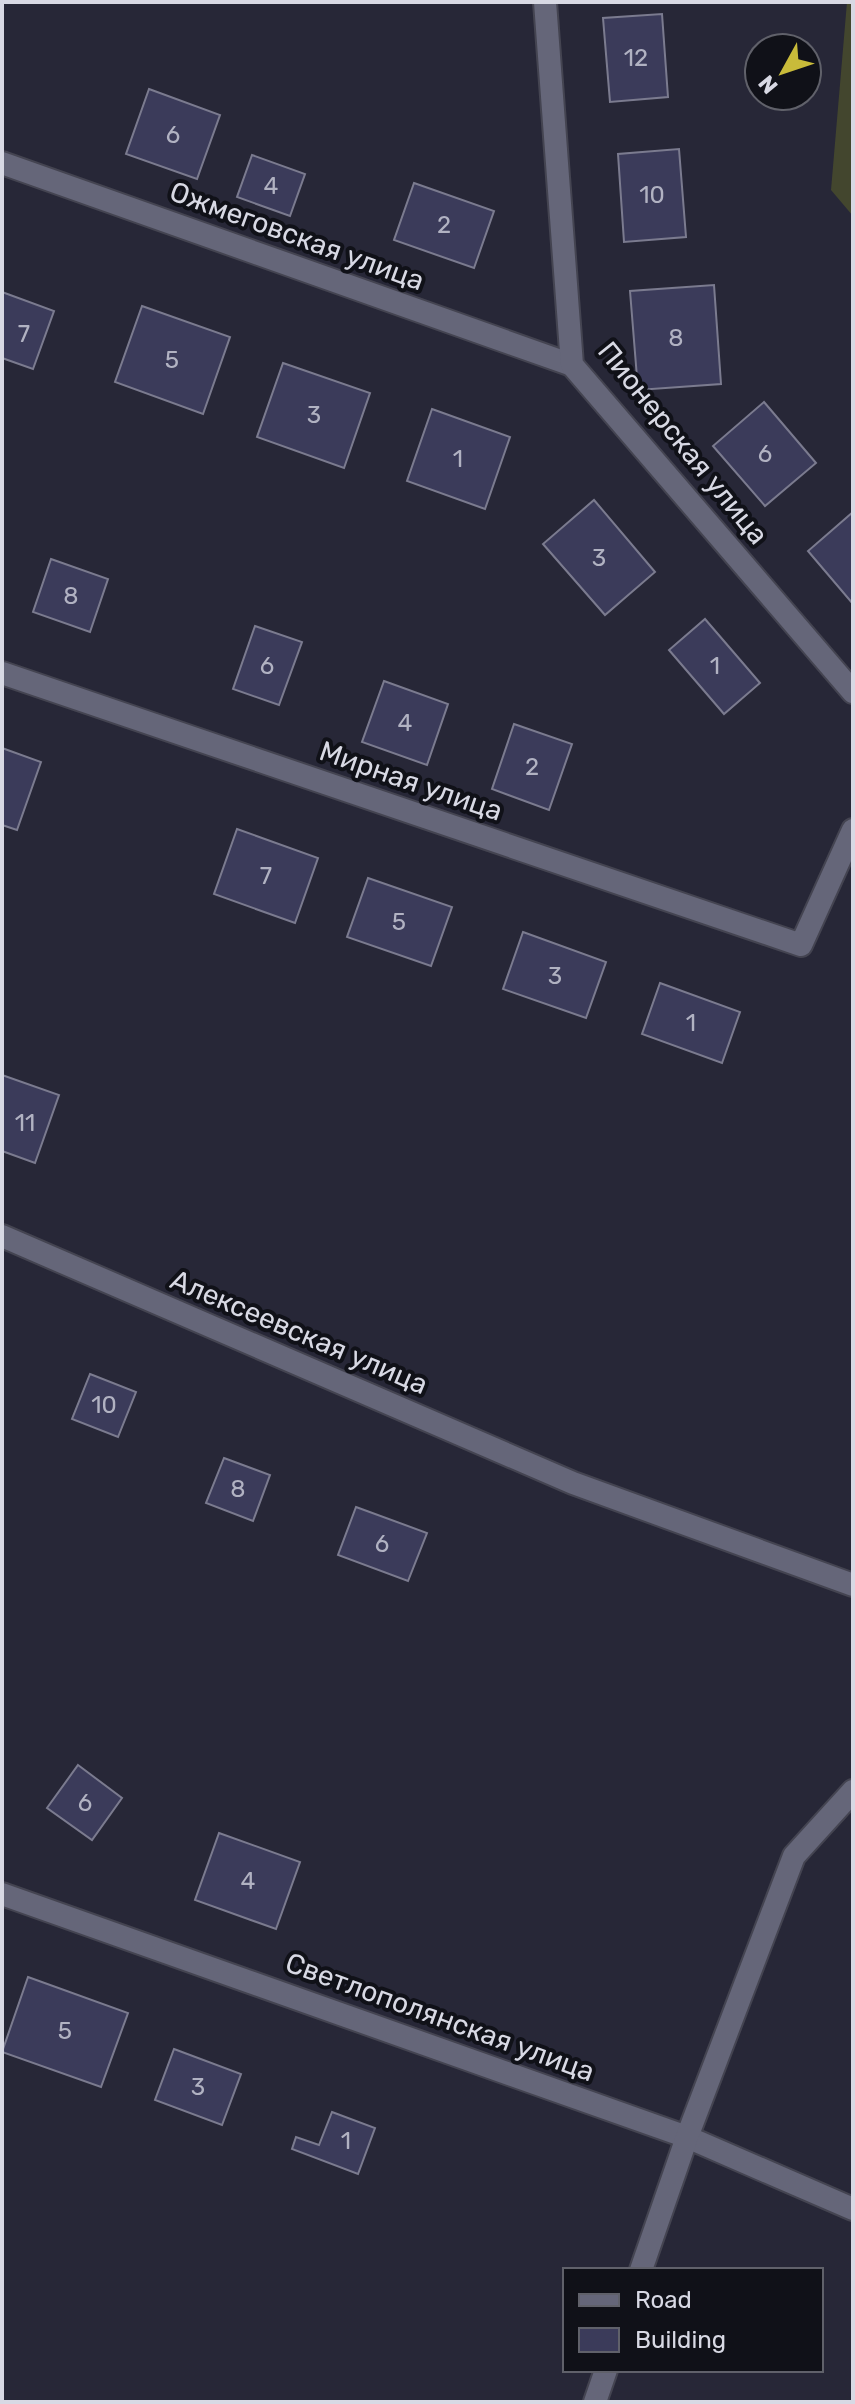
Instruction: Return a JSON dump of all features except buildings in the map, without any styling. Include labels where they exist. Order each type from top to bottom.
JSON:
[{"type":"street","name":"Пионерская улица","points":[[545,2],[572,365],[853,692]]},
{"type":"street","name":"Ожмеговская улица","points":[[2,163],[572,365]]},
{"type":"street","name":"Мирная улица","points":[[2,673],[801,945],[853,830]]},
{"type":"street","name":"Алексеевская улица","points":[[2,1236],[573,1483],[853,1585]]},
{"type":"street","points":[[642,2268],[687,2137],[794,1856],[853,1791]]},
{"type":"street","name":"Светлополянская улица","points":[[2,1894],[687,2137],[853,2209]]},
{"type":"street","points":[[595,2402],[605,2372]]},
{"type":"green space","points":[[847,2],[853,2],[853,216],[831,190]]}]
